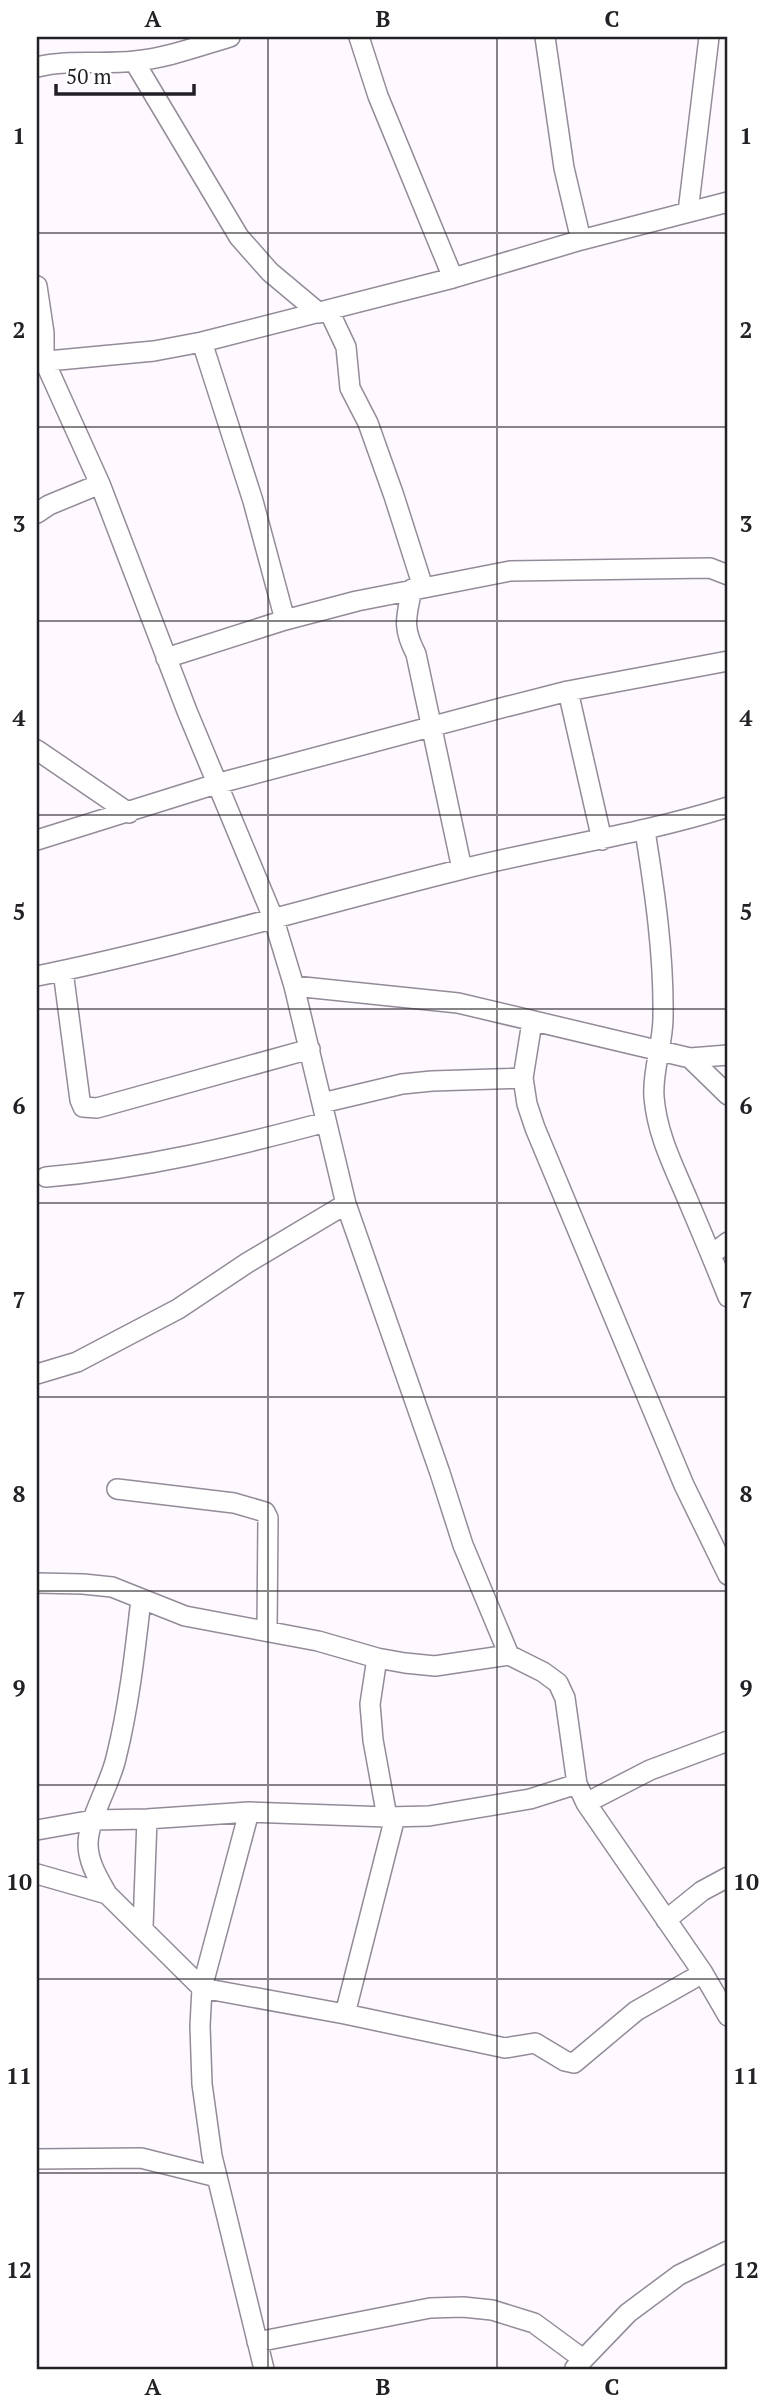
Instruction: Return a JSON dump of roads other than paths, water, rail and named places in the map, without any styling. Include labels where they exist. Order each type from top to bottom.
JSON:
[{"type":"street","points":[[37,67],[75,61],[134,61],[158,58],[230,37]]},
{"type":"street","points":[[359,37],[378,96],[453,278]]},
{"type":"street","points":[[545,37],[564,168],[582,240]]},
{"type":"street","points":[[688,212],[709,37]]},
{"type":"street","points":[[134,61],[239,237],[270,272],[324,312],[346,347],[350,388],[368,423],[394,496],[417,588],[407,614],[406,636],[416,654],[433,726],[461,869]]},
{"type":"street","points":[[40,361],[154,351],[202,342],[453,278],[582,240],[728,202]]},
{"type":"street","points":[[37,286],[44,333],[40,361],[100,484],[216,784],[274,920],[310,1049],[345,1204],[463,1545],[509,1655]]},
{"type":"street","points":[[202,342],[253,501],[285,620]]},
{"type":"street","points":[[37,513],[49,505],[100,484]]},
{"type":"street","points":[[166,658],[285,620],[417,588],[510,571],[710,568],[728,575]]},
{"type":"street","points":[[37,840],[216,784],[568,691],[728,661]]},
{"type":"street","points":[[568,691],[602,840]]},
{"type":"street","points":[[37,750],[129,813]]},
{"type":"street","points":[[37,976],[274,920],[461,869],[645,831],[728,807]]},
{"type":"street","points":[[645,831],[660,943],[663,1021],[654,1078],[654,1097],[661,1139],[728,1297]]},
{"type":"street","points":[[63,971],[83,1107],[97,1108],[310,1049]]},
{"type":"street","points":[[294,986],[458,1003],[660,1053],[690,1058],[728,1055]]},
{"type":"street","points":[[532,1022],[523,1078],[527,1104],[535,1128],[684,1485],[728,1575]]},
{"type":"street","points":[[690,1058],[728,1095]]},
{"type":"street","points":[[321,1102],[402,1084],[523,1078]]},
{"type":"street","points":[[46,1177],[103,1172],[174,1160],[326,1122]]},
{"type":"street","points":[[37,1374],[77,1362],[178,1309],[247,1263],[345,1204]]},
{"type":"street","points":[[711,1255],[728,1242]]},
{"type":"street","points":[[117,1489],[234,1503],[265,1512],[268,1518],[267,1631]]},
{"type":"street","points":[[37,1583],[112,1587],[186,1616],[318,1641],[377,1658],[435,1666],[509,1655],[543,1672],[558,1683],[565,1699],[577,1784],[586,1803],[703,1973],[728,2016]]},
{"type":"street","points":[[141,1599],[133,1669],[116,1759],[104,1797],[93,1820],[88,1853],[107,1894],[202,1988],[345,2014],[505,2048],[535,2043],[565,2062],[574,2063],[636,2011],[703,1973]]},
{"type":"street","points":[[345,2014],[391,1817],[375,1751],[369,1704],[377,1658]]},
{"type":"street","points":[[586,1803],[650,1770],[728,1741]]},
{"type":"street","points":[[37,1830],[93,1820],[249,1812],[429,1816],[489,1808],[551,1794],[577,1784]]},
{"type":"street","points":[[104,1797],[114,1819]]},
{"type":"street","points":[[249,1812],[202,1988],[200,2026],[202,2084],[217,2177],[264,2369]]},
{"type":"street","points":[[143,1927],[147,1819]]},
{"type":"street","points":[[37,1875],[107,1894]]},
{"type":"street","points":[[666,1920],[702,1891],[728,1877]]},
{"type":"street","points":[[37,2160],[141,2158],[217,2177]]},
{"type":"street","points":[[257,2342],[430,2308],[463,2307],[492,2310],[534,2323],[579,2364],[628,2313],[679,2275],[728,2250]]}]
